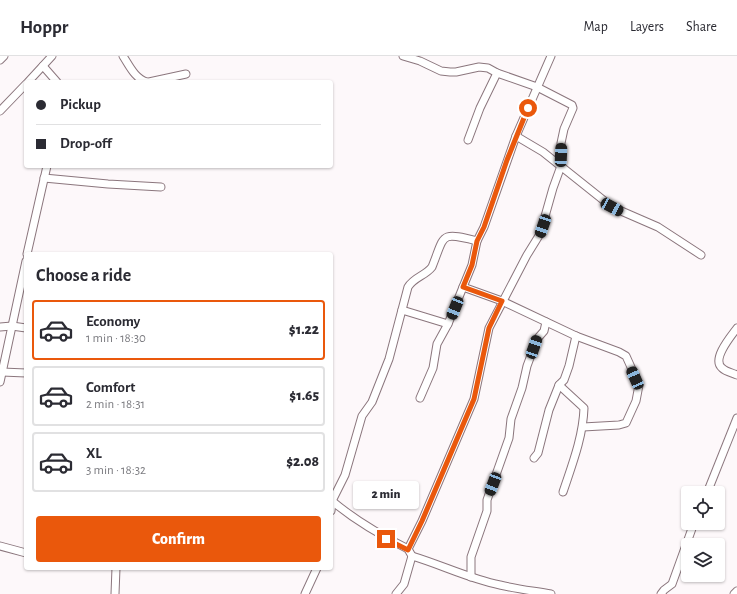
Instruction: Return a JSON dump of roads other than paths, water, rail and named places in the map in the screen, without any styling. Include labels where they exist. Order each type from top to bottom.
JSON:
[{"type":"street","points":[[0,60],[4,56]]},
{"type":"street","points":[[30,80],[52,56]]},
{"type":"street","points":[[123,56],[136,75],[142,80]]},
{"type":"street","points":[[396,594],[404,584],[410,553],[422,521],[474,399],[487,334],[502,301],[540,234],[561,166],[564,129],[573,106],[537,87],[497,73],[485,67],[450,72],[441,71],[421,59],[403,56]]},
{"type":"street","points":[[420,398],[433,368],[437,344],[448,324],[472,265],[477,241],[484,227],[516,136],[551,56]]},
{"type":"street","points":[[43,66],[55,80]]},
{"type":"street","points":[[468,140],[480,108],[497,73]]},
{"type":"street","points":[[158,80],[186,74]]},
{"type":"street","points":[[0,111],[24,86]]},
{"type":"street","points":[[516,136],[543,152],[612,207],[658,227],[701,255]]},
{"type":"street","points":[[28,252],[46,168]]},
{"type":"street","points":[[44,178],[161,187]]},
{"type":"street","points":[[333,499],[345,475],[362,416],[372,402],[389,359],[408,287],[411,282],[432,267],[442,241],[447,237],[452,236],[477,241]]},
{"type":"street","points":[[0,382],[24,270]]},
{"type":"street","points":[[463,287],[502,301],[576,336],[626,356],[639,385],[636,401],[626,423],[619,425],[583,427]]},
{"type":"street","points":[[402,310],[448,324]]},
{"type":"street","points":[[471,577],[471,557],[487,511],[487,500],[509,438],[511,419],[528,366],[537,339],[544,330],[546,322]]},
{"type":"street","points":[[0,327],[12,326],[24,328]]},
{"type":"street","points":[[737,328],[723,347],[720,361],[720,366],[722,369],[737,375]]},
{"type":"street","points":[[534,458],[538,453],[549,410],[559,384],[564,380],[569,366],[576,336]]},
{"type":"street","points":[[2,372],[24,373]]},
{"type":"street","points":[[559,384],[584,408],[583,427],[563,492]]},
{"type":"street","points":[[710,486],[737,418]]},
{"type":"street","points":[[333,502],[353,518],[410,553],[471,577],[499,585],[551,594]]},
{"type":"street","points":[[661,594],[672,584],[691,530]]},
{"type":"street","points":[[0,546],[24,552]]},
{"type":"street","points":[[115,594],[116,570]]},
{"type":"street","points":[[306,594],[317,570]]},
{"type":"street","points":[[734,594],[737,591]]}]
